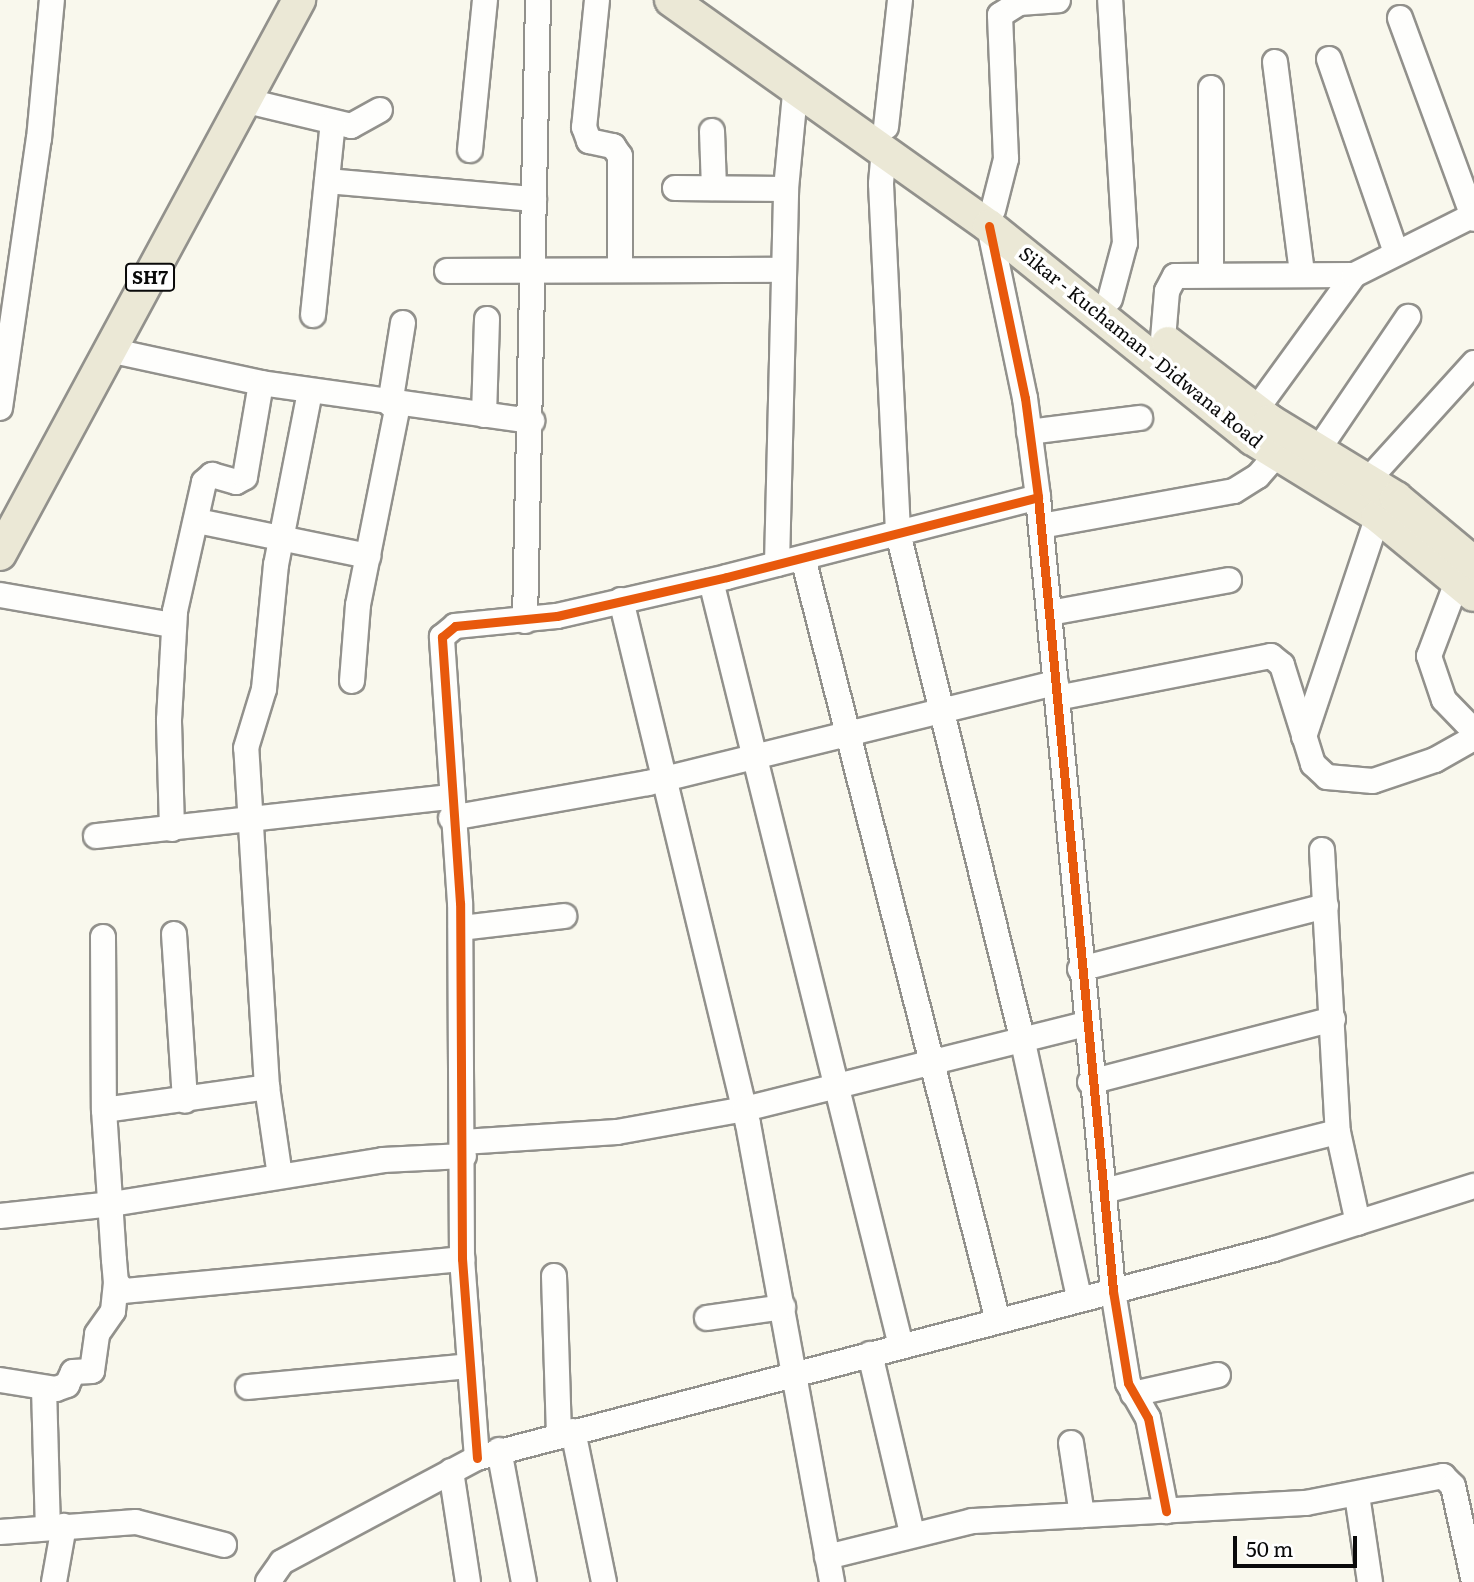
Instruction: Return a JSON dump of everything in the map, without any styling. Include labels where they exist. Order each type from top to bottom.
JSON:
[{"type":"main road","name":"SH7","points":[[0,554],[14,494],[109,350],[299,0]]},
{"type":"main road","name":"Sikar - Kuchaman - Didwana Road","points":[[671,0],[796,84],[885,138]]},
{"type":"main road","name":"Sikar - Kuchaman - Didwana Road","points":[[694,0],[991,218],[1277,454],[1378,516],[1468,580]]},
{"type":"main road","name":"Sikar - Kuchaman - Didwana Road","points":[[991,218],[1110,299],[1256,410],[1368,481],[1468,580]]},
{"type":"street","points":[[0,408],[7,315],[52,0]]},
{"type":"street","points":[[470,150],[485,0]]},
{"type":"street","points":[[524,621],[532,421],[532,267],[538,0]]},
{"type":"street","points":[[597,0],[584,127],[589,141],[612,146],[620,156],[620,268]]},
{"type":"street","points":[[900,0],[881,184],[898,533],[939,714],[1022,1038],[1079,1298]]},
{"type":"street","points":[[1058,0],[1019,3],[1000,15],[1006,159],[991,218],[1038,497],[1090,1082],[1113,1291],[1133,1394],[1148,1418],[1166,1511]]},
{"type":"street","points":[[1110,0],[1125,243],[1110,299]]},
{"type":"street","points":[[1256,410],[1354,275],[1474,217],[1400,18]]},
{"type":"street","points":[[1329,59],[1396,253]]},
{"type":"street","points":[[1275,62],[1302,274]]},
{"type":"street","points":[[777,564],[786,189],[796,84]]},
{"type":"street","points":[[1211,88],[1211,273]]},
{"type":"street","points":[[243,100],[333,123],[362,123],[380,110]]},
{"type":"street","points":[[313,315],[333,123]]},
{"type":"street","points":[[712,131],[714,188]]},
{"type":"street","points":[[327,181],[534,199]]},
{"type":"street","points":[[675,187],[786,189]]},
{"type":"street","points":[[447,271],[532,267],[783,270]]},
{"type":"street","points":[[1163,340],[1170,281],[1186,273],[1354,275]]},
{"type":"street","points":[[1318,450],[1408,317]]},
{"type":"street","points":[[484,415],[487,319]]},
{"type":"street","points":[[352,681],[368,556],[394,404],[403,323]]},
{"type":"street","points":[[109,350],[261,383],[394,404],[532,421]]},
{"type":"street","points":[[1368,481],[1474,363]]},
{"type":"street","points":[[172,829],[173,625],[206,477],[236,482],[245,477],[261,383]]},
{"type":"street","points":[[280,1176],[267,1087],[246,748],[264,689],[281,538],[310,391]]},
{"type":"street","points":[[1029,432],[1140,418]]},
{"type":"street","points":[[1041,526],[1234,491],[1258,476],[1277,454]]},
{"type":"street","points":[[524,1582],[488,1454],[470,1366],[462,1259],[464,1149],[461,929],[442,637],[455,626],[524,621],[711,581],[1038,497]]},
{"type":"street","points":[[1304,737],[1378,516]]},
{"type":"street","points":[[197,522],[368,556]]},
{"type":"street","points":[[803,558],[998,1321]]},
{"type":"street","points":[[1050,613],[1228,580]]},
{"type":"street","points":[[1468,580],[1429,656],[1444,700],[1474,731]]},
{"type":"street","points":[[711,581],[758,758],[901,1346]]},
{"type":"street","points":[[0,595],[173,625]]},
{"type":"street","points":[[621,600],[745,1108],[796,1373],[832,1582]]},
{"type":"street","points":[[96,836],[251,821],[451,807],[663,780],[939,714],[1056,691],[1271,656],[1282,665],[1313,764],[1327,777],[1348,783],[1373,781],[1435,760],[1474,738]]},
{"type":"street","points":[[1322,850],[1338,1132],[1358,1223]]},
{"type":"street","points":[[1080,969],[1326,906]]},
{"type":"street","points":[[461,929],[564,916]]},
{"type":"street","points":[[174,934],[186,1101]]},
{"type":"street","points":[[0,1380],[44,1388],[63,1388],[73,1372],[95,1367],[97,1334],[113,1311],[116,1282],[104,1110],[103,937]]},
{"type":"street","points":[[1090,1082],[1333,1020]]},
{"type":"street","points":[[0,1216],[112,1205],[383,1160],[617,1132],[838,1087],[1085,1024]]},
{"type":"street","points":[[104,1110],[186,1101],[267,1087]]},
{"type":"street","points":[[1104,1191],[1338,1132]]},
{"type":"street","points":[[268,1582],[282,1562],[451,1471],[488,1454],[1113,1291],[1358,1223],[1474,1186]]},
{"type":"street","points":[[116,1282],[137,1294],[462,1259]]},
{"type":"street","points":[[554,1276],[566,1433],[604,1582]]},
{"type":"street","points":[[707,1318],[783,1307]]},
{"type":"street","points":[[870,1354],[912,1534]]},
{"type":"street","points":[[248,1387],[470,1366]]},
{"type":"street","points":[[1133,1394],[1218,1375]]},
{"type":"street","points":[[44,1388],[56,1527],[54,1582]]},
{"type":"street","points":[[1071,1443],[1082,1515]]},
{"type":"street","points":[[451,1471],[468,1582]]},
{"type":"street","points":[[827,1557],[972,1521],[1166,1511],[1357,1495],[1432,1476],[1449,1480],[1474,1582]]},
{"type":"street","points":[[1357,1495],[1370,1582]]},
{"type":"street","points":[[0,1532],[136,1522],[223,1545]]},
{"type":"cycle path","points":[[989,226],[1025,398],[1038,497],[1113,1291],[1128,1383],[1148,1418],[1166,1511]]},
{"type":"cycle path","points":[[477,1458],[462,1259],[460,903],[442,637],[455,626],[557,616],[727,577],[1038,497]]}]
